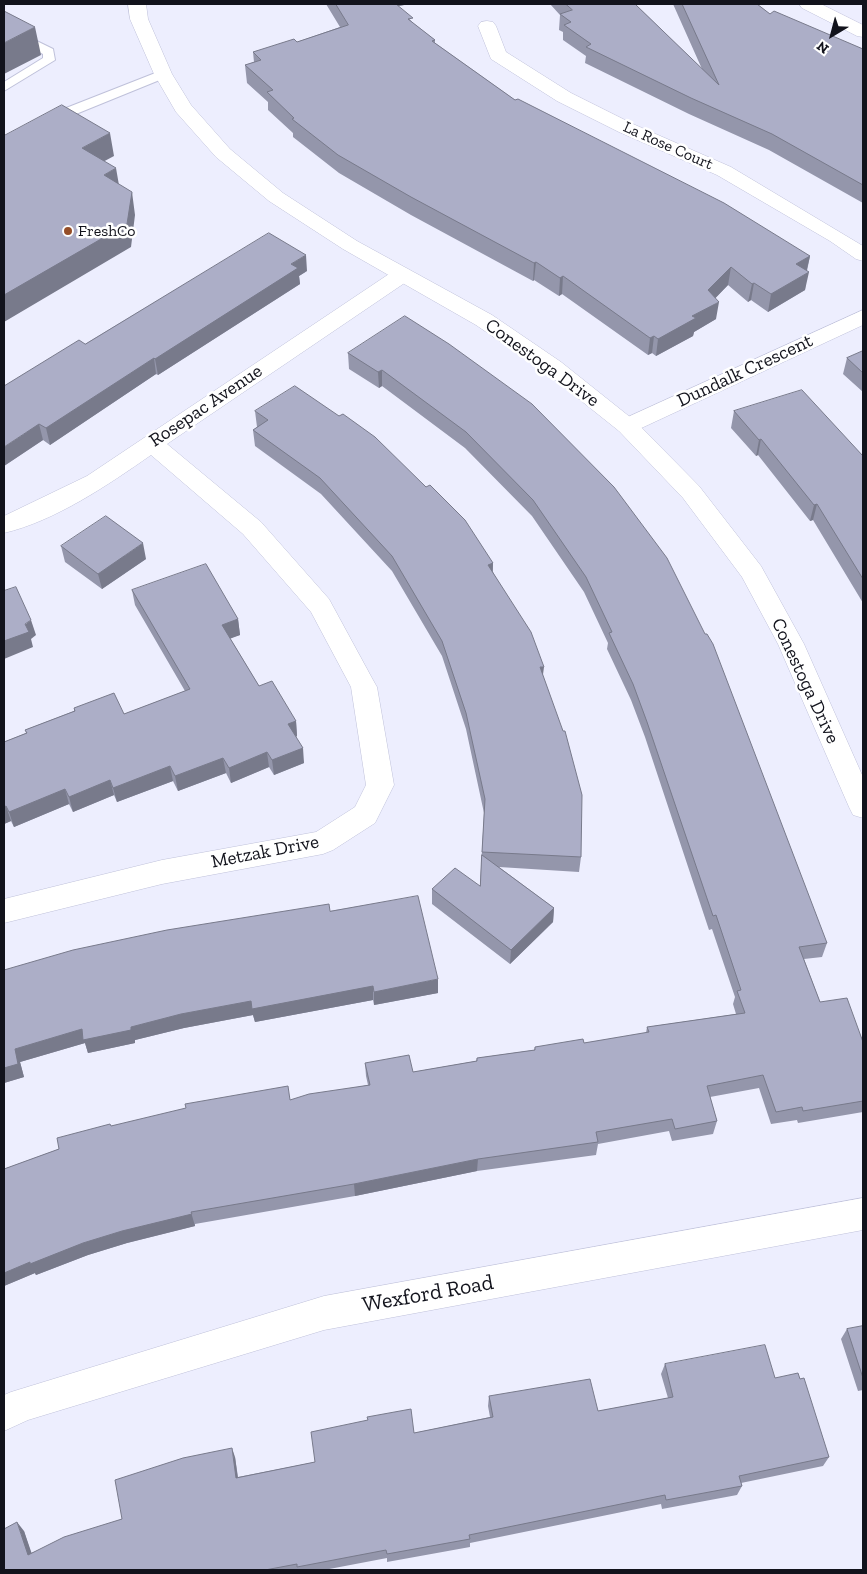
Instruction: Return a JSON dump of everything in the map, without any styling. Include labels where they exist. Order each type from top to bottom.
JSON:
[{"type":"street","name":"Conestoga Drive","points":[[137,4],[139,19],[163,74],[183,108],[223,153],[276,197],[350,245],[484,320],[552,367],[627,426],[691,492],[752,572],[791,644],[863,807]]},
{"type":"street","points":[[808,4],[863,32]]},
{"type":"street","name":"La Rose Court","points":[[487,26],[498,55],[564,97],[626,128],[724,171],[837,237],[863,255]]},
{"type":"street","name":"Rosepac Avenue","points":[[4,525],[22,519],[94,482],[402,275]]},
{"type":"street","name":"Dundalk Crescent","points":[[627,426],[863,317]]},
{"type":"street","name":"Metzak Drive","points":[[4,911],[162,872],[323,842],[365,815],[380,785],[376,748],[364,687],[320,606],[252,528],[151,443]]},
{"type":"street","name":"Wexford Road","points":[[4,1413],[23,1404],[324,1312],[863,1214]]},
{"type":"lane","points":[[4,29],[50,52],[49,60],[4,87]]},
{"type":"lane","points":[[4,143],[66,113],[163,74]]},
{"type":"building","points":[[336,4],[396,4],[413,18],[408,19],[435,40],[432,41],[515,100],[518,99],[724,203],[810,256],[796,264],[809,272],[771,294],[754,283],[752,284],[731,267],[708,290],[719,302],[692,316],[696,318],[658,339],[654,336],[650,338],[563,276],[560,278],[536,262],[534,263],[411,197],[338,155],[292,119],[294,118],[267,92],[273,90],[245,65],[261,60],[253,52],[294,39],[297,42],[348,25]]},
{"type":"building","points":[[566,4],[635,4],[719,85],[682,4],[757,4],[770,14],[774,11],[863,49],[863,185],[772,134],[691,98],[586,47],[591,44],[564,25],[571,22],[560,14],[572,10]]},
{"type":"building","points":[[4,11],[35,27],[4,43]]},
{"type":"building","name":"FreshCo","points":[[62,105],[110,133],[82,148],[116,168],[104,175],[132,192],[127,224],[4,295],[4,136]]},
{"type":"building","points":[[269,233],[306,255],[291,264],[298,268],[46,428],[39,424],[4,447],[4,386],[79,340],[85,344]]},
{"type":"building","points":[[405,316],[449,344],[532,404],[614,487],[667,558],[705,634],[707,634],[713,644],[827,943],[799,947],[820,1002],[847,998],[863,1042],[863,1101],[803,1111],[802,1107],[776,1112],[763,1075],[707,1086],[717,1121],[675,1129],[672,1119],[596,1132],[598,1142],[478,1159],[354,1184],[191,1212],[192,1214],[122,1231],[83,1243],[4,1273],[4,1169],[59,1149],[57,1138],[110,1124],[111,1126],[186,1108],[185,1104],[288,1086],[290,1100],[309,1094],[370,1085],[365,1063],[409,1055],[413,1072],[477,1061],[477,1058],[535,1050],[535,1047],[583,1039],[584,1043],[649,1032],[647,1027],[745,1013],[737,991],[741,990],[716,915],[713,916],[647,722],[633,684],[609,633],[612,632],[586,577],[533,500],[466,432],[382,370],[378,372],[348,353]]},
{"type":"building","points":[[863,351],[863,373],[847,358]]},
{"type":"building","points":[[295,386],[339,416],[343,414],[375,437],[426,487],[430,485],[465,520],[493,563],[488,565],[531,632],[544,667],[540,667],[563,731],[565,731],[582,795],[581,857],[482,852],[485,799],[466,713],[442,641],[392,556],[320,478],[253,430],[268,420],[255,411]]},
{"type":"building","points":[[802,390],[863,456],[863,579],[817,504],[814,505],[761,439],[759,440],[734,411]]},
{"type":"building","points":[[106,516],[143,543],[98,574],[61,546]]},
{"type":"building","points":[[206,564],[238,619],[222,625],[259,686],[272,681],[296,721],[288,724],[303,748],[272,760],[267,752],[229,768],[223,758],[175,776],[170,766],[113,788],[110,780],[69,797],[65,789],[9,812],[6,806],[4,807],[4,742],[27,733],[25,730],[75,711],[74,708],[114,693],[124,714],[190,689],[132,590]]},
{"type":"building","points":[[16,587],[31,620],[25,624],[29,632],[4,641],[4,591]]},
{"type":"building","points":[[482,855],[554,908],[511,950],[432,889],[455,868],[480,886]]},
{"type":"building","points":[[418,896],[438,979],[374,992],[373,986],[252,1009],[251,1001],[181,1014],[131,1027],[131,1030],[83,1040],[82,1029],[15,1049],[18,1064],[4,1068],[4,970],[73,950],[167,930],[329,904],[330,911]]},
{"type":"building","points":[[863,1326],[863,1378],[847,1329]]},
{"type":"building","points":[[765,1345],[775,1378],[798,1373],[800,1379],[804,1378],[829,1457],[739,1476],[742,1486],[666,1500],[665,1495],[469,1535],[470,1539],[387,1554],[386,1550],[297,1567],[297,1564],[265,1570],[4,1570],[4,1529],[17,1522],[28,1555],[64,1537],[122,1519],[115,1480],[183,1458],[232,1448],[236,1478],[315,1462],[311,1432],[368,1420],[367,1417],[411,1409],[414,1433],[493,1417],[489,1396],[590,1379],[598,1411],[673,1397],[665,1364]]},
{"type":"place","name":"FreshCo","points":[[68,231]]}]
